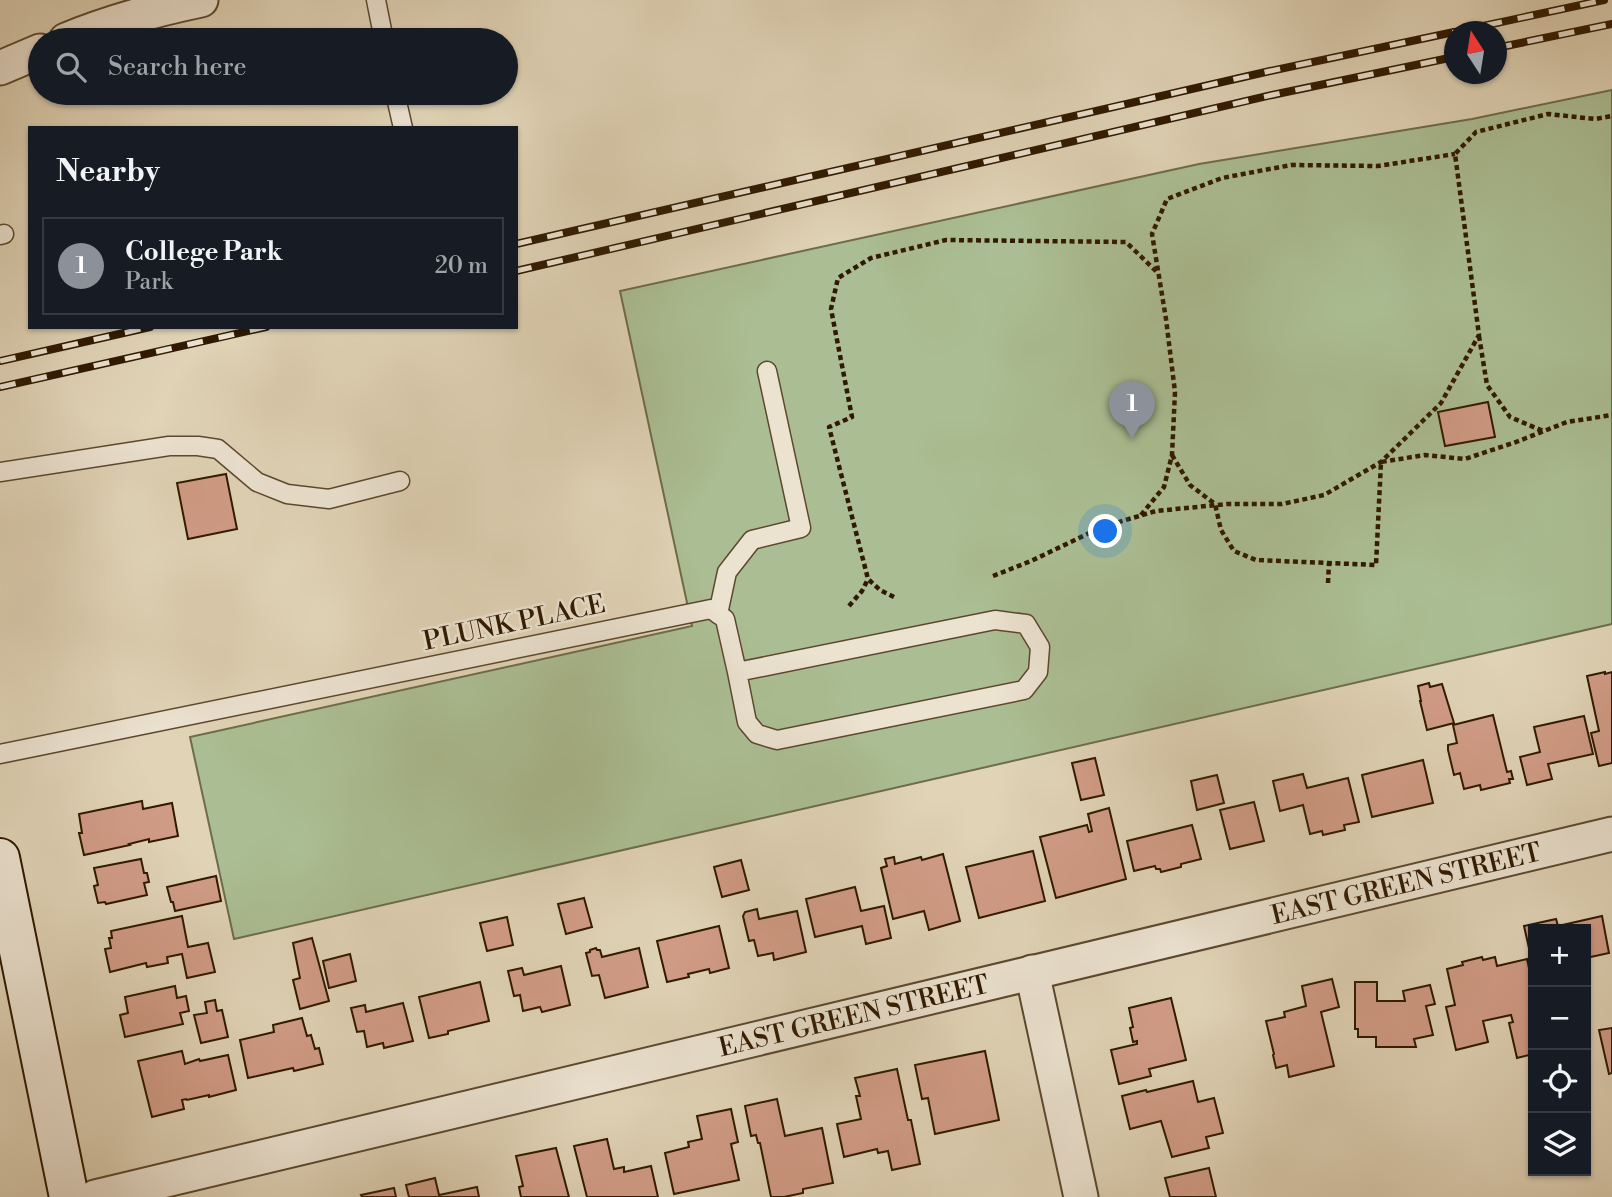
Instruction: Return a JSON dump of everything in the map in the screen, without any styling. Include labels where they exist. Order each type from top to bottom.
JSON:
[{"type":"street","points":[[94,28],[145,12],[201,0]]},
{"type":"street","points":[[0,68],[28,56]]},
{"type":"street","name":"EAST GREEN STREET","points":[[95,1197],[1612,834]]},
{"type":"street","points":[[0,858],[69,1197]]},
{"type":"street","points":[[1032,972],[1082,1197]]},
{"type":"lane","points":[[376,0],[382,28]]},
{"type":"lane","points":[[398,105],[403,126]]},
{"type":"lane","points":[[737,671],[995,620],[1026,624],[1040,648],[1038,672],[1024,690],[777,740],[757,734],[747,722],[725,619],[718,614],[727,572],[752,540],[801,528],[767,370]]},
{"type":"lane","points":[[0,472],[169,446],[198,446],[218,449],[257,482],[287,494],[329,499],[400,481]]},
{"type":"lane","name":"PLUNK PLACE","points":[[0,754],[711,609],[718,614]]},
{"type":"path","points":[[1141,516],[1164,487],[1172,455],[1175,392],[1152,234],[1167,199],[1222,177],[1291,165],[1378,166],[1455,154],[1476,132],[1548,114],[1595,119],[1612,116]]},
{"type":"path","points":[[1455,154],[1487,385],[1510,417],[1543,431]]},
{"type":"path","points":[[894,597],[880,590],[868,579],[829,427],[852,417],[831,309],[838,278],[871,258],[946,240],[1126,242],[1158,273]]},
{"type":"path","points":[[993,576],[1102,527],[1156,511],[1215,504],[1282,504],[1324,495],[1381,462],[1441,402],[1479,335]]},
{"type":"path","points":[[1381,462],[1425,455],[1465,459],[1567,422],[1612,415]]},
{"type":"path","points":[[1172,455],[1190,485],[1215,504],[1222,530],[1234,551],[1256,560],[1376,565],[1381,462]]},
{"type":"path","points":[[1328,583],[1329,563]]},
{"type":"path","points":[[849,606],[862,592],[868,579]]},
{"type":"green space","points":[[1612,90],[1612,624],[234,939],[190,737],[692,626],[620,291],[1199,164],[1472,119]]},
{"type":"building","points":[[1488,402],[1495,437],[1445,446],[1438,412]]},
{"type":"building","points":[[226,474],[237,529],[188,539],[177,483]]},
{"type":"building","points":[[1612,672],[1612,763],[1599,766],[1591,733],[1599,731],[1587,676]]},
{"type":"building","points":[[1429,683],[1430,687],[1442,684],[1454,723],[1427,730],[1418,686]]},
{"type":"building","points":[[1493,715],[1507,772],[1511,771],[1513,779],[1509,779],[1510,783],[1481,790],[1480,785],[1464,789],[1460,773],[1454,775],[1448,750],[1448,745],[1457,743],[1453,725]]},
{"type":"building","points":[[1584,716],[1593,754],[1548,764],[1552,779],[1527,785],[1520,757],[1540,752],[1534,727]]},
{"type":"building","points":[[1095,758],[1104,795],[1081,800],[1072,763]]},
{"type":"building","points":[[1423,760],[1433,803],[1372,817],[1362,775]]},
{"type":"building","points":[[1303,774],[1307,788],[1348,778],[1359,822],[1344,825],[1345,830],[1323,835],[1322,831],[1310,834],[1303,805],[1280,811],[1273,781]]},
{"type":"building","points":[[1217,775],[1224,803],[1197,810],[1191,781]]},
{"type":"building","points":[[142,801],[143,809],[172,803],[178,836],[149,842],[149,839],[84,855],[79,833],[82,833],[79,814]]},
{"type":"building","points":[[1254,802],[1264,841],[1230,849],[1220,810]]},
{"type":"building","points":[[1109,808],[1126,879],[1056,898],[1040,837],[1087,825],[1089,832],[1092,831],[1088,814]]},
{"type":"building","points":[[1192,825],[1201,859],[1161,872],[1155,866],[1134,871],[1127,841]]},
{"type":"building","points":[[1033,851],[1045,901],[979,918],[966,867]]},
{"type":"building","points":[[943,854],[960,921],[929,930],[924,911],[893,919],[881,868],[887,866],[885,859],[894,857],[895,864]]},
{"type":"building","points":[[141,859],[149,882],[144,883],[147,895],[106,904],[98,903],[94,868]]},
{"type":"building","points":[[741,860],[749,890],[722,897],[714,867]]},
{"type":"building","points":[[216,876],[221,901],[175,911],[167,887]]},
{"type":"building","points":[[855,887],[861,911],[884,906],[891,938],[866,944],[862,926],[815,937],[806,899]]},
{"type":"building","points":[[584,898],[592,927],[566,934],[558,904]]},
{"type":"building","points":[[757,909],[759,919],[797,911],[806,952],[774,960],[773,953],[758,956],[754,940],[749,941],[743,916],[745,912]]},
{"type":"building","points":[[182,916],[188,947],[208,943],[215,972],[187,978],[182,954],[167,957],[168,963],[147,967],[146,963],[110,972],[105,949],[111,948],[111,931]]},
{"type":"building","points":[[1602,916],[1609,953],[1591,957],[1591,924],[1567,924]]},
{"type":"building","points":[[507,917],[513,945],[487,951],[480,923]]},
{"type":"building","points":[[1556,919],[1557,924],[1533,924]]},
{"type":"building","points":[[1528,925],[1528,944],[1524,926]]},
{"type":"building","points":[[719,926],[729,968],[710,973],[709,969],[667,982],[657,941]]},
{"type":"building","points":[[312,938],[329,1001],[300,1009],[293,980],[300,978],[293,943]]},
{"type":"building","points":[[596,948],[600,950],[602,957],[639,948],[648,987],[605,998],[599,975],[592,976],[586,953]]},
{"type":"building","points":[[350,954],[356,981],[329,988],[323,961]]},
{"type":"building","points":[[1495,957],[1497,966],[1527,959],[1528,1055],[1517,1058],[1509,1023],[1513,1022],[1511,1015],[1483,1021],[1488,1042],[1456,1050],[1446,1007],[1455,1005],[1447,969],[1463,965],[1462,962]]},
{"type":"building","points":[[561,966],[570,1005],[542,1012],[540,1007],[523,1011],[520,995],[514,996],[508,971],[522,968],[524,975]]},
{"type":"building","points":[[1332,979],[1339,1007],[1321,1012],[1334,1066],[1289,1077],[1287,1065],[1276,1068],[1266,1021],[1285,1017],[1284,1012],[1306,1006],[1302,986]]},
{"type":"building","points":[[480,982],[489,1021],[429,1038],[419,997]]},
{"type":"building","points":[[1355,982],[1377,982],[1377,1001],[1405,1001],[1403,991],[1430,985],[1435,1004],[1426,1006],[1433,1035],[1414,1039],[1416,1047],[1376,1047],[1376,1037],[1358,1037],[1358,1029],[1355,1029]]},
{"type":"building","points":[[175,986],[177,998],[186,996],[189,1011],[180,1013],[183,1024],[125,1037],[120,1015],[128,1013],[125,997]]},
{"type":"building","points":[[1171,998],[1186,1060],[1149,1069],[1151,1076],[1119,1084],[1111,1050],[1137,1044],[1137,1041],[1133,1042],[1129,1008]]},
{"type":"building","points":[[215,1000],[217,1011],[222,1010],[228,1037],[201,1043],[194,1015],[207,1013],[205,1002]]},
{"type":"building","points":[[403,1003],[413,1041],[384,1048],[383,1043],[367,1047],[364,1031],[357,1032],[351,1008],[365,1005],[366,1012]]},
{"type":"building","points":[[302,1018],[307,1036],[311,1035],[315,1049],[319,1048],[323,1064],[248,1078],[240,1040],[274,1032],[273,1025]]},
{"type":"building","points":[[1612,1028],[1612,1073],[1609,1074],[1599,1030]]},
{"type":"building","points":[[182,1051],[185,1064],[228,1055],[236,1090],[182,1100],[184,1109],[152,1117],[138,1061]]},
{"type":"building","points":[[985,1051],[999,1120],[935,1134],[928,1098],[922,1099],[915,1065]]},
{"type":"building","points":[[897,1069],[920,1164],[892,1170],[888,1151],[878,1153],[877,1149],[844,1157],[837,1124],[861,1119],[856,1096],[860,1096],[855,1078]]},
{"type":"building","points":[[1193,1081],[1198,1102],[1214,1098],[1223,1133],[1206,1137],[1209,1148],[1172,1157],[1161,1121],[1130,1129],[1122,1096]]},
{"type":"building","points":[[777,1099],[785,1136],[822,1128],[833,1183],[803,1189],[803,1193],[771,1197],[760,1143],[756,1135],[751,1136],[745,1106]]},
{"type":"building","points":[[731,1109],[738,1142],[731,1144],[739,1180],[674,1194],[665,1153],[689,1147],[688,1142],[702,1139],[697,1116]]},
{"type":"building","points":[[607,1139],[614,1169],[624,1167],[624,1172],[651,1166],[658,1197],[587,1197],[574,1146]]},
{"type":"building","points":[[556,1148],[569,1197],[521,1197],[519,1187],[523,1186],[516,1156]]},
{"type":"building","points":[[1209,1168],[1216,1197],[1170,1197],[1165,1178]]},
{"type":"building","points":[[435,1178],[439,1195],[477,1187],[479,1197],[409,1197],[406,1185]]},
{"type":"building","points":[[394,1188],[396,1197],[361,1195]]},
{"type":"railway","points":[[1506,21],[1604,0]]},
{"type":"railway","points":[[1507,46],[1612,24]]},
{"type":"railway","points":[[518,244],[1270,71],[1444,34]]},
{"type":"railway","points":[[518,271],[1272,95],[1444,59]]},
{"type":"railway","points":[[0,361],[141,329]]},
{"type":"railway","points":[[0,387],[257,329]]},
{"type":"place","name":"College Park","points":[[1132,439]]}]
